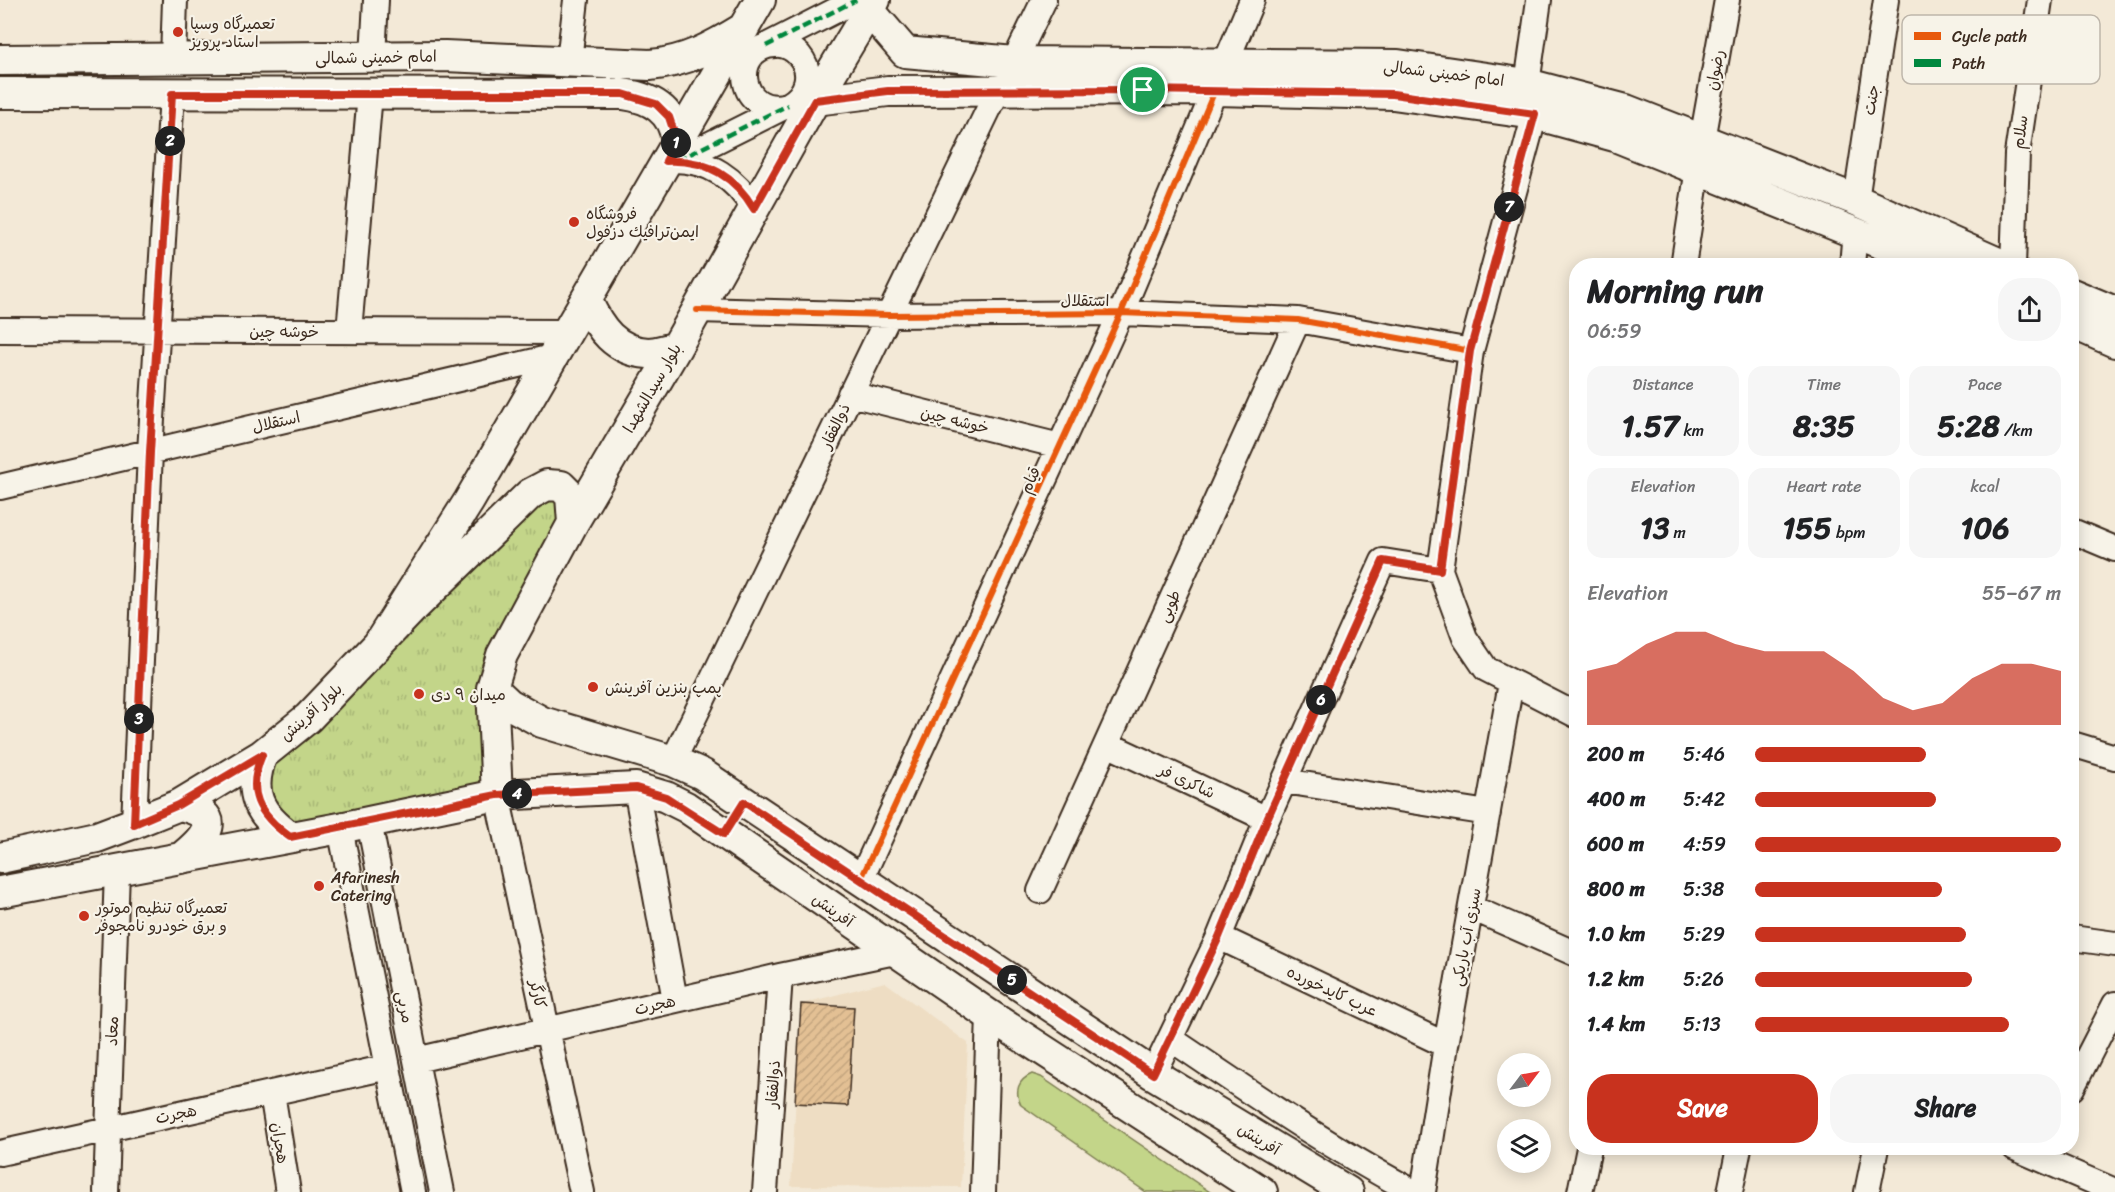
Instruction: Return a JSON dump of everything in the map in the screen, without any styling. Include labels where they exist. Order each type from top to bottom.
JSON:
[{"type":"main road","points":[[379,643],[469,501],[674,154],[755,37],[760,0]]},
{"type":"main road","points":[[867,3],[905,52],[890,59],[886,66],[884,83],[888,91]]},
{"type":"main road","name":"بلوار سیدالشهدا","points":[[497,795],[492,688],[502,655],[573,523],[676,348],[754,209],[801,103],[867,3]]},
{"type":"main road","name":"امام خمینی شمالی","points":[[0,60],[445,56],[657,64],[755,37]]},
{"type":"main road","name":"امام خمینی شمالی","points":[[905,52],[1014,62],[1398,65],[1527,84],[1626,110],[1700,154],[1855,231],[1918,258]]},
{"type":"main road","points":[[0,93],[569,93],[640,97],[654,96],[660,89],[664,80],[657,64]]},
{"type":"main road","name":"امام خمینی شمالی","points":[[801,103],[888,91],[1215,90],[1393,94],[1535,114],[1615,136],[1700,154],[1856,200],[1987,258]]},
{"type":"main road","points":[[640,97],[656,104],[669,117],[674,154]]},
{"type":"main road","points":[[2079,297],[2115,312]]},
{"type":"main road","points":[[587,301],[599,327],[621,345],[648,353],[676,348]]},
{"type":"main road","points":[[2079,326],[2115,342]]},
{"type":"main road","points":[[379,643],[531,494],[547,485],[561,486],[571,496],[573,523]]},
{"type":"main road","name":"بلوار آفرینش","points":[[0,858],[97,837],[178,805],[262,755],[308,718],[379,643]]},
{"type":"main road","name":"آفرینش","points":[[492,688],[509,704],[542,722],[673,761],[702,774],[1153,1074],[1348,1192]]},
{"type":"main road","points":[[262,755],[254,773],[254,788],[259,803],[265,815],[290,837]]},
{"type":"main road","name":"آفرینش","points":[[356,825],[497,795],[636,788],[666,797],[989,1015],[1262,1192]]},
{"type":"main road","points":[[724,834],[744,802]]},
{"type":"main road","points":[[178,805],[197,809],[204,816],[207,825],[207,833],[200,843],[181,858]]},
{"type":"main road","points":[[0,892],[356,825]]},
{"type":"street","points":[[173,58],[175,0]]},
{"type":"street","points":[[373,57],[376,0]]},
{"type":"street","points":[[569,61],[576,0]]},
{"type":"street","points":[[1014,62],[1044,0]]},
{"type":"street","points":[[1226,62],[1252,0]]},
{"type":"street","points":[[1527,84],[1539,0]]},
{"type":"street","name":"رضوان","points":[[1684,258],[1727,0]]},
{"type":"street","name":"جنت","points":[[1856,200],[1886,0]]},
{"type":"street","name":"سلام","points":[[2038,15],[2040,0]]},
{"type":"street","points":[[755,37],[867,3]]},
{"type":"street","points":[[755,37],[757,51],[745,68],[747,88],[760,104],[770,107],[801,103]]},
{"type":"street","points":[[755,37],[788,47],[804,61],[807,82],[801,103]]},
{"type":"street","name":"سلام","points":[[2013,258],[2017,154],[2027,84]]},
{"type":"street","name":"قیام","points":[[861,879],[1121,313],[1215,90]]},
{"type":"street","name":"ذوالفقار","points":[[673,761],[997,92]]},
{"type":"street","points":[[134,824],[150,452],[172,94]]},
{"type":"street","points":[[349,331],[370,94]]},
{"type":"street","points":[[674,154],[801,103]]},
{"type":"street","points":[[1535,114],[1470,351],[1440,570],[1465,638],[1486,669],[1569,712]]},
{"type":"street","points":[[674,154],[717,171],[738,187],[754,209]]},
{"type":"street","points":[[1853,258],[1855,231]]},
{"type":"street","name":"استقلال","points":[[697,310],[889,315],[1121,313],[1298,320],[1470,351]]},
{"type":"street","name":"طوبی","points":[[1040,891],[1298,320]]},
{"type":"street","name":"خوشه چین","points":[[0,330],[568,332]]},
{"type":"street","name":"استقلال","points":[[0,487],[552,357]]},
{"type":"street","name":"خوشه چین","points":[[850,394],[1060,446]]},
{"type":"street","points":[[2079,534],[2115,549]]},
{"type":"street","points":[[1153,1074],[1219,937],[1267,819],[1383,561],[1440,570]]},
{"type":"street","name":"سبزی آب باریکی","points":[[1423,1192],[1446,1045],[1511,683]]},
{"type":"street","name":"شاکری فر","points":[[1107,744],[1267,819]]},
{"type":"street","points":[[2079,746],[2115,757]]},
{"type":"street","points":[[1284,781],[1488,813]]},
{"type":"street","points":[[636,788],[675,1000]]},
{"type":"street","name":"کارگر","points":[[497,795],[582,1192]]},
{"type":"street","name":"مربی","points":[[356,825],[416,1060],[441,1192]]},
{"type":"street","name":"مربی","points":[[356,825],[388,1067],[413,1192]]},
{"type":"street","name":"معاد","points":[[106,1192],[117,871]]},
{"type":"street","points":[[1472,908],[1569,951]]},
{"type":"street","name":"عرب کایدخورده","points":[[1219,937],[1446,1045]]},
{"type":"street","points":[[2079,939],[2115,944]]},
{"type":"street","name":"هجرت","points":[[416,1060],[780,976],[895,952]]},
{"type":"street","name":"ذوالفقار","points":[[765,1192],[780,976]]},
{"type":"street","points":[[2079,1074],[2115,1004]]},
{"type":"street","points":[[983,1192],[989,1015]]},
{"type":"street","points":[[1171,1039],[1294,1123],[1414,1192]]},
{"type":"street","name":"هجرت","points":[[0,1154],[388,1067]]},
{"type":"street","name":"هجران","points":[[272,1093],[288,1192]]},
{"type":"street","points":[[1581,1192],[1588,1155]]},
{"type":"street","points":[[1730,1192],[1738,1155]]},
{"type":"street","points":[[1867,1192],[1875,1155]]},
{"type":"street","points":[[2041,1155],[2115,1191]]},
{"type":"shaded area","points":[[885,982],[968,1043],[961,1187],[791,1186],[801,1004]]},
{"type":"green space","points":[[547,493],[568,513],[505,627],[488,787],[297,825],[267,797],[268,766]]},
{"type":"green space","points":[[1032,1074],[1041,1077],[1210,1192],[1146,1192],[1021,1105],[1018,1095],[1019,1086],[1023,1079]]},
{"type":"building","points":[[801,1004],[854,1007],[848,1106],[795,1103]]},
{"type":"marked path","points":[[766,46],[856,0]]},
{"type":"marked path","points":[[678,160],[788,105]]},
{"type":"marked path","points":[[666,161],[706,166],[728,178],[754,209]]},
{"type":"cycle path","points":[[861,879],[1121,313],[1215,90]]},
{"type":"cycle path","points":[[134,823],[150,452],[172,94]]},
{"type":"cycle path","points":[[697,310],[889,315],[1121,313],[1298,320],[1471,351]]},
{"type":"place","name":"تعمیرگاه وسپا استاد پرویز","points":[[178,32]]},
{"type":"place","name":"فروشگاه ايمن‌ترافيك دزفول","points":[[574,222]]},
{"type":"place","name":"پمپ بنزین آفرینش","points":[[593,687]]},
{"type":"place","name":"میدان ۹ دی","points":[[419,694]]},
{"type":"place","name":"Afarinesh Catering","points":[[319,886]]},
{"type":"place","name":"تعمیرگاه تنظیم موتور و برق خودرو نامجوفر","points":[[84,916]]},
{"type":"route","points":[[1143,90],[1393,94],[1535,114],[1470,351],[1440,570],[1383,561],[1267,819],[1219,937],[1153,1074],[744,802],[724,834],[686,807],[666,797],[636,788],[497,795],[290,837],[277,828],[265,815],[259,803],[254,788],[254,773],[262,755],[178,805],[134,824],[150,452],[159,338],[172,94],[569,93],[623,94],[640,97],[656,104],[669,117],[676,131],[677,141],[666,161],[692,162],[717,171],[738,187],[754,209],[815,100],[888,91],[1143,90]]}]
